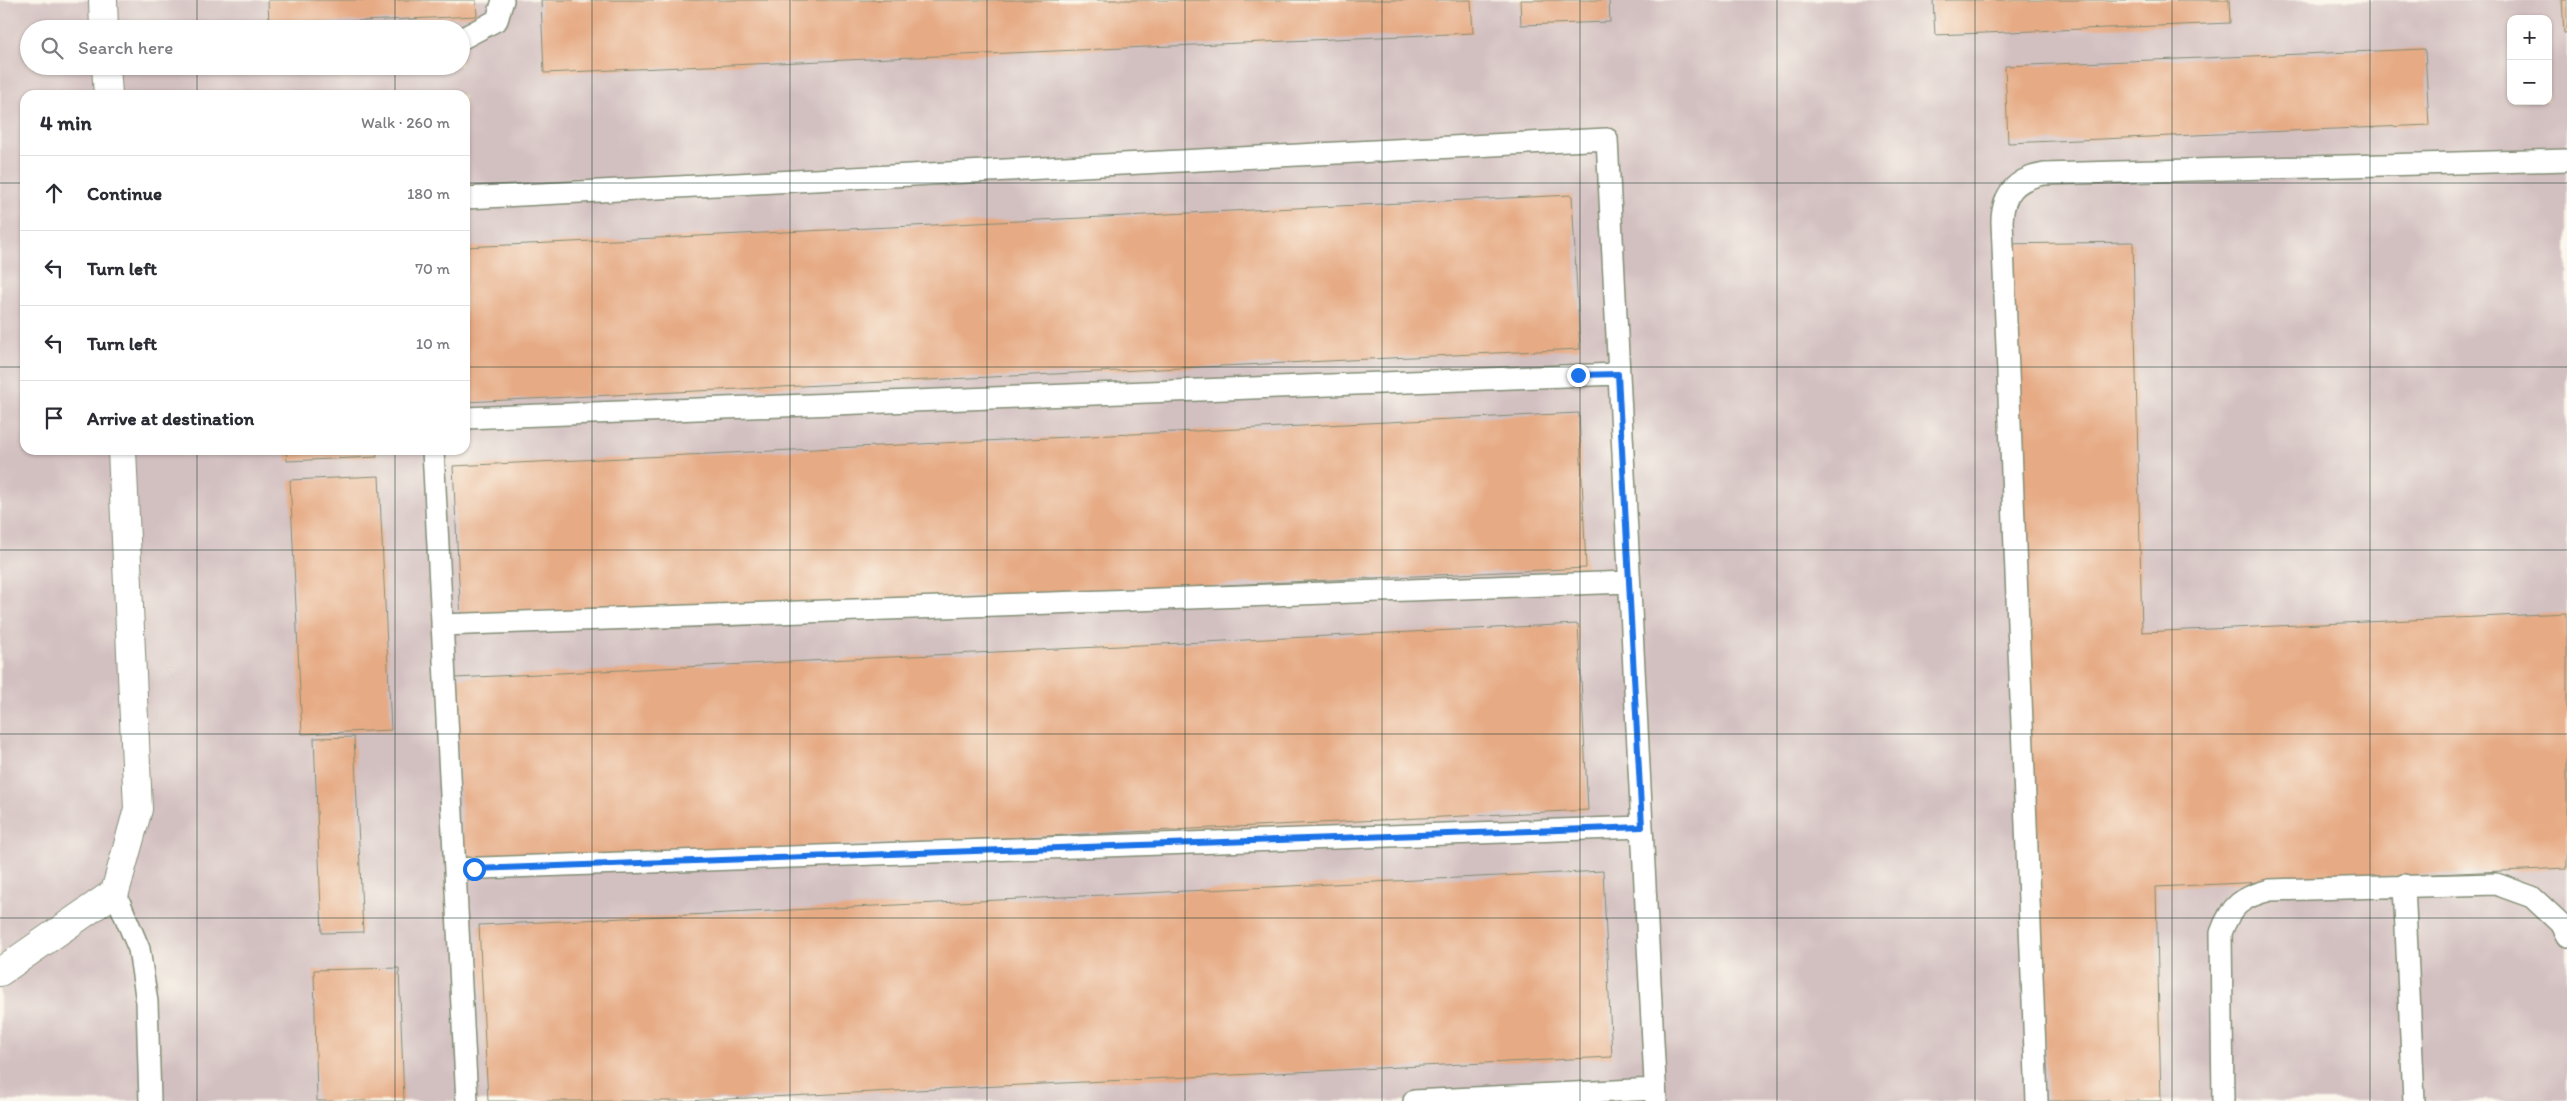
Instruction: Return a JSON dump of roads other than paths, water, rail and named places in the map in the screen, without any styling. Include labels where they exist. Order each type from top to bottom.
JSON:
[{"type":"street","points":[[103,0],[104,20]]},
{"type":"street","points":[[107,75],[108,90]]},
{"type":"street","points":[[0,972],[115,892],[138,809],[122,455]]},
{"type":"lane","points":[[470,34],[497,20],[502,0]]},
{"type":"lane","points":[[470,198],[1606,139],[1655,1095],[1414,1101]]},
{"type":"lane","points":[[2037,1101],[2002,222],[2002,207],[2008,194],[2017,183],[2030,176],[2044,174],[2567,160]]},
{"type":"lane","points":[[470,418],[1618,374]]},
{"type":"lane","points":[[433,455],[467,1101]]},
{"type":"lane","points":[[442,626],[1630,582]]},
{"type":"lane","points":[[455,869],[1642,827]]},
{"type":"lane","points":[[2223,1101],[2221,933],[2227,916],[2238,903],[2253,894],[2270,890],[2487,883],[2515,889],[2532,896],[2560,923],[2567,936]]},
{"type":"lane","points":[[2404,885],[2414,1101]]},
{"type":"lane","points":[[115,892],[140,958],[147,1002],[150,1101]]}]
